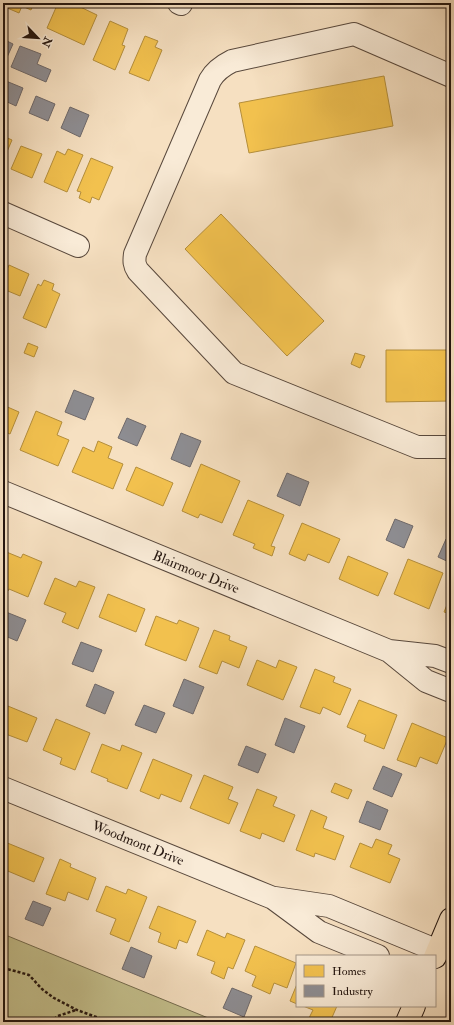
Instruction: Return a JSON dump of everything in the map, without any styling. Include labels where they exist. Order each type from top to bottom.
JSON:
[{"type":"main road","points":[[436,954],[451,919]]},
{"type":"main road","points":[[407,1022],[414,1007]]},
{"type":"street","points":[[451,76],[354,34],[232,61],[226,64],[218,69],[210,80],[135,254],[134,260],[134,266],[138,271],[234,373],[417,447],[451,447]]},
{"type":"street","points":[[3,213],[78,246]]},
{"type":"street","name":"Blairmoor Drive","points":[[3,492],[389,651],[435,656],[451,662]]},
{"type":"street","name":"Blairmoor Drive","points":[[389,651],[426,681],[451,691]]},
{"type":"street","name":"Woodmont Drive","points":[[3,788],[273,898],[329,906],[436,954]]},
{"type":"street","name":"Woodmont Drive","points":[[273,898],[319,932],[376,955]]},
{"type":"path","points":[[3,968],[29,976],[54,998],[77,1010],[110,1022]]},
{"type":"path","points":[[50,1022],[58,1016],[77,1010]]},
{"type":"shaded area","points":[[3,934],[218,1022],[3,1022]]},
{"type":"building: Homes","points":[[6,3],[34,3],[31,10],[22,6],[19,13],[5,7]]},
{"type":"building: Homes","points":[[58,3],[72,3],[97,15],[84,45],[47,28]]},
{"type":"building: Homes","points":[[110,21],[128,29],[122,45],[125,46],[115,70],[93,60]]},
{"type":"building: Homes","points":[[145,36],[158,41],[155,47],[162,50],[149,81],[129,73]]},
{"type":"building: Homes","points":[[384,76],[393,126],[249,153],[239,103]]},
{"type":"building: Homes","points":[[3,136],[12,140],[3,161]]},
{"type":"building: Homes","points":[[21,146],[42,154],[32,178],[11,169]]},
{"type":"building: Homes","points":[[68,149],[83,155],[67,192],[44,182],[57,151],[65,155]]},
{"type":"building: Homes","points":[[91,158],[113,167],[99,200],[92,197],[90,203],[79,198],[81,192],[77,191]]},
{"type":"building: Homes","points":[[221,214],[324,321],[287,356],[185,249]]},
{"type":"building: Homes","points":[[9,265],[29,274],[20,296],[3,289],[3,279]]},
{"type":"building: Homes","points":[[44,280],[54,284],[52,290],[60,294],[46,328],[23,318],[38,284],[41,286]]},
{"type":"building: Homes","points":[[28,343],[38,347],[34,357],[24,353]]},
{"type":"building: Homes","points":[[386,350],[451,350],[451,401],[386,402]]},
{"type":"building: Homes","points":[[355,353],[365,356],[360,368],[351,364]]},
{"type":"building: Homes","points":[[3,405],[19,412],[10,434],[3,431]]},
{"type":"building: Homes","points":[[36,411],[62,422],[57,435],[69,440],[58,466],[20,450]]},
{"type":"building: Homes","points":[[98,441],[112,447],[108,458],[123,464],[113,489],[72,472],[83,447],[94,452]]},
{"type":"building: Homes","points":[[201,464],[240,481],[222,523],[200,514],[198,518],[182,511]]},
{"type":"building: Homes","points":[[136,467],[173,483],[163,506],[126,490]]},
{"type":"building: Homes","points":[[248,500],[284,515],[271,546],[275,547],[272,556],[253,548],[255,544],[233,535]]},
{"type":"building: Homes","points":[[302,523],[340,539],[329,563],[308,554],[305,561],[289,554]]},
{"type":"building: Homes","points":[[4,551],[21,558],[23,554],[42,562],[28,597],[9,589],[8,591],[3,589]]},
{"type":"building: Homes","points":[[348,556],[388,573],[378,596],[339,579]]},
{"type":"building: Homes","points":[[408,559],[443,573],[429,609],[394,594]]},
{"type":"building: Homes","points":[[55,578],[76,587],[79,581],[95,587],[78,629],[62,622],[66,613],[44,604]]},
{"type":"building: Homes","points":[[108,594],[145,609],[136,632],[99,617]]},
{"type":"building: Homes","points":[[451,595],[451,614],[444,612]]},
{"type":"building: Homes","points":[[156,616],[177,624],[179,620],[199,628],[186,661],[145,645]]},
{"type":"building: Homes","points":[[214,630],[230,636],[229,640],[247,647],[239,668],[222,661],[217,674],[199,667]]},
{"type":"building: Homes","points":[[257,660],[276,668],[279,660],[297,667],[283,700],[247,685]]},
{"type":"building: Homes","points":[[315,669],[335,677],[333,682],[351,689],[340,715],[323,707],[320,714],[300,707]]},
{"type":"building: Homes","points":[[359,700],[397,715],[384,749],[364,741],[366,735],[347,727]]},
{"type":"building: Homes","points":[[3,704],[37,718],[27,742],[3,733]]},
{"type":"building: Homes","points":[[56,719],[90,733],[75,770],[60,764],[62,758],[43,750]]},
{"type":"building: Homes","points":[[412,723],[448,738],[437,764],[420,757],[416,767],[397,760]]},
{"type":"building: Homes","points":[[102,744],[120,751],[122,745],[142,753],[127,789],[107,781],[108,779],[91,772]]},
{"type":"building: Homes","points":[[153,759],[192,775],[181,802],[161,794],[159,799],[140,791]]},
{"type":"building: Homes","points":[[204,775],[233,787],[228,799],[238,803],[229,824],[190,808]]},
{"type":"building: Homes","points":[[335,783],[352,790],[348,799],[331,792]]},
{"type":"building: Homes","points":[[257,789],[277,797],[273,806],[295,815],[284,842],[262,833],[260,839],[240,831]]},
{"type":"building: Homes","points":[[311,810],[327,817],[323,828],[344,836],[335,860],[315,853],[314,857],[296,850]]},
{"type":"building: Homes","points":[[376,839],[392,845],[388,854],[400,859],[390,883],[350,867],[360,843],[372,848]]},
{"type":"building: Homes","points":[[5,842],[44,858],[34,882],[3,869],[3,847]]},
{"type":"building: Homes","points":[[60,859],[71,864],[70,867],[96,878],[88,900],[68,892],[65,901],[46,894]]},
{"type":"building: Homes","points":[[106,886],[126,894],[128,889],[147,897],[129,942],[110,934],[116,919],[96,911]]},
{"type":"building: Homes","points":[[158,906],[196,921],[187,943],[179,940],[176,949],[158,942],[161,933],[149,928]]},
{"type":"building: Homes","points":[[207,930],[225,938],[227,933],[245,940],[233,969],[228,967],[224,979],[211,973],[215,962],[197,955]]},
{"type":"building: Homes","points":[[255,946],[296,963],[287,988],[274,983],[270,994],[252,986],[256,976],[245,971]]},
{"type":"building: Homes","points":[[296,986],[296,1004],[290,1001]]},
{"type":"building: Homes","points":[[306,1007],[337,1007],[330,1022],[321,1022],[309,1018],[313,1010]]},
{"type":"building: Industry","points":[[3,39],[13,44],[4,64],[3,64]]},
{"type":"building: Industry","points":[[20,46],[41,54],[37,64],[51,70],[46,82],[11,67]]},
{"type":"building: Industry","points":[[6,81],[23,88],[16,106],[3,100],[3,87]]},
{"type":"building: Industry","points":[[36,96],[55,104],[48,121],[29,113]]},
{"type":"building: Industry","points":[[70,107],[89,115],[80,137],[61,128]]},
{"type":"building: Industry","points":[[74,390],[94,398],[85,420],[65,412]]},
{"type":"building: Industry","points":[[127,418],[146,426],[137,446],[118,438]]},
{"type":"building: Industry","points":[[181,433],[201,441],[190,467],[171,459]]},
{"type":"building: Industry","points":[[287,473],[309,482],[300,506],[277,496]]},
{"type":"building: Industry","points":[[395,519],[413,526],[404,548],[386,540]]},
{"type":"building: Industry","points":[[446,539],[451,541],[451,563],[438,557]]},
{"type":"building: Industry","points":[[6,612],[26,620],[17,641],[3,635],[3,619]]},
{"type":"building: Industry","points":[[81,642],[102,650],[93,672],[72,664]]},
{"type":"building: Industry","points":[[184,679],[204,687],[193,714],[173,706]]},
{"type":"building: Industry","points":[[95,684],[114,692],[105,714],[86,706]]},
{"type":"building: Industry","points":[[144,705],[165,713],[156,733],[135,725]]},
{"type":"building: Industry","points":[[285,718],[305,726],[294,753],[275,745]]},
{"type":"building: Industry","points":[[246,746],[266,754],[258,773],[238,765]]},
{"type":"building: Industry","points":[[383,766],[402,774],[392,797],[373,789]]},
{"type":"building: Industry","points":[[367,801],[388,810],[380,830],[359,822]]},
{"type":"building: Industry","points":[[33,901],[51,908],[43,926],[25,919]]},
{"type":"building: Industry","points":[[131,947],[152,956],[144,978],[122,969]]},
{"type":"building: Industry","points":[[232,988],[252,996],[244,1017],[223,1008]]}]
